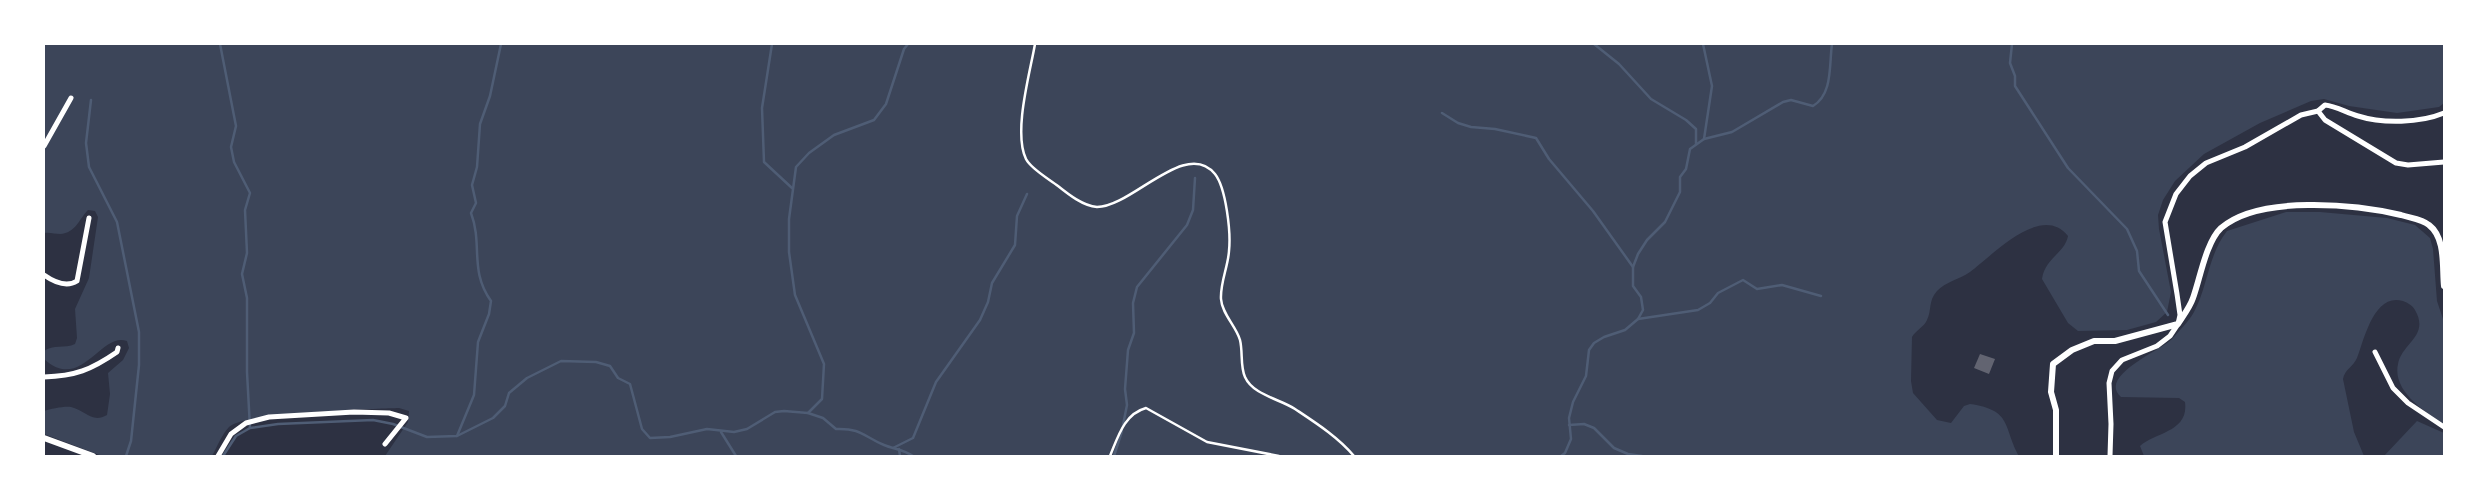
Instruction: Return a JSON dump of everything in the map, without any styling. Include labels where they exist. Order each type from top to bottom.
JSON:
[{"type":"street","points":[[44,146],[71,98]]},
{"type":"street","points":[[2178,324],[2180,315],[2165,222],[2176,194],[2190,176],[2206,163],[2245,147],[2301,115],[2318,111],[2322,106],[2328,105],[2358,116],[2390,121],[2416,119],[2444,113]]},
{"type":"street","points":[[2318,111],[2325,120],[2396,163],[2408,166],[2444,162]]},
{"type":"street","points":[[2110,456],[2109,384],[2112,371],[2122,360],[2157,346],[2170,336],[2192,300],[2213,239],[2220,229],[2244,215],[2286,206],[2344,206],[2381,210],[2422,221],[2430,225],[2439,238],[2444,286]]},
{"type":"street","points":[[44,276],[63,285],[72,285],[77,281],[89,218]]},
{"type":"street","points":[[2056,456],[2056,410],[2051,392],[2053,364],[2072,350],[2094,341],[2115,341],[2178,324]]},
{"type":"street","points":[[44,377],[77,374],[91,370],[117,352],[118,348]]},
{"type":"street","points":[[2375,352],[2393,388],[2408,403],[2444,427]]},
{"type":"street","points":[[218,456],[232,434],[246,423],[269,417],[354,412],[389,413],[406,418],[385,444]]},
{"type":"street","points":[[44,438],[93,456]]},
{"type":"lane","points":[[1035,44],[1021,137],[1026,161],[1068,194],[1082,202],[1097,207],[1116,203],[1169,172],[1191,162],[1202,164],[1210,169],[1221,184],[1230,241],[1222,290],[1222,305],[1240,342],[1245,377],[1259,391],[1294,409],[1330,434],[1354,456]]},
{"type":"lane","points":[[1110,456],[1128,417],[1136,411],[1146,408],[1207,442],[1279,456]]},
{"type":"shaded area","points":[[44,44],[2444,44],[2444,103],[2439,107],[2397,113],[2349,106],[2324,99],[2311,101],[2260,123],[2204,154],[2175,181],[2163,200],[2158,215],[2171,292],[2167,312],[2156,322],[2127,330],[2078,331],[2068,323],[2042,279],[2047,266],[2063,247],[2068,236],[2057,227],[2044,225],[2031,228],[2017,235],[1970,272],[1940,288],[1932,298],[1926,322],[1912,337],[1911,381],[1913,393],[1937,420],[1951,423],[1964,406],[1970,404],[1994,411],[2005,422],[2019,456],[385,456],[408,422],[409,411],[399,408],[310,412],[240,422],[226,430],[212,456],[102,456],[44,434],[44,411],[71,407],[97,418],[107,415],[110,394],[108,373],[123,360],[129,348],[127,341],[117,340],[108,344],[80,366],[69,369],[57,368],[44,359],[44,351],[48,349],[75,344],[77,338],[75,309],[89,278],[98,217],[95,211],[88,210],[70,231],[60,234],[44,233]]},
{"type":"shaded area","points":[[2286,212],[2320,212],[2387,218],[2415,225],[2430,238],[2433,249],[2437,301],[2444,322],[2444,424],[2412,400],[2400,383],[2397,374],[2400,357],[2417,333],[2419,319],[2410,304],[2393,300],[2378,310],[2372,319],[2357,358],[2345,373],[2343,379],[2354,432],[2364,456],[2144,456],[2140,446],[2177,425],[2182,420],[2185,412],[2185,402],[2179,398],[2121,397],[2116,389],[2117,381],[2134,364],[2172,339],[2189,319],[2199,302],[2216,250],[2227,231]]},
{"type":"shaded area","points":[[2417,421],[2444,433],[2444,456],[2384,456]]},
{"type":"building","points":[[1980,354],[1995,359],[1989,374],[1974,368]]},
{"type":"waterway","points":[[220,44],[236,126],[231,147],[234,162],[250,193],[245,210],[247,253],[242,274],[247,298],[247,372],[250,428]]},
{"type":"waterway","points":[[457,436],[474,395],[478,342],[489,314],[491,301],[484,290],[478,268],[476,236],[471,213],[476,203],[472,185],[477,167],[480,124],[490,96],[501,44]]},
{"type":"waterway","points":[[772,44],[762,108],[764,162],[792,188]]},
{"type":"waterway","points":[[808,413],[822,399],[824,364],[795,295],[789,252],[789,219],[796,167],[809,153],[834,135],[874,120],[886,104],[904,49],[908,44]]},
{"type":"waterway","points":[[1594,44],[1619,64],[1651,99],[1686,120],[1696,129],[1696,144]]},
{"type":"waterway","points":[[1561,456],[1565,453],[1571,439],[1569,418],[1573,402],[1586,376],[1589,350],[1594,343],[1604,337],[1625,330],[1638,319],[1643,310],[1641,297],[1633,286],[1633,267],[1638,254],[1647,240],[1665,222],[1680,192],[1680,177],[1686,169],[1690,149],[1704,139],[1712,86],[1703,44]]},
{"type":"waterway","points":[[1704,139],[1732,132],[1783,102],[1791,100],[1813,106],[1819,101],[1827,87],[1832,44]]},
{"type":"waterway","points":[[2012,44],[2010,63],[2015,76],[2015,86],[2068,168],[2127,229],[2137,251],[2139,271],[2168,315]]},
{"type":"waterway","points":[[91,100],[86,143],[89,167],[117,222],[139,332],[139,365],[131,441],[126,456]]},
{"type":"waterway","points":[[1442,113],[1458,123],[1471,127],[1495,129],[1536,138],[1549,159],[1593,211],[1633,267]]},
{"type":"waterway","points":[[1123,425],[1127,405],[1125,389],[1128,350],[1134,333],[1133,303],[1137,287],[1187,225],[1193,210],[1195,178]]},
{"type":"waterway","points":[[893,448],[913,438],[936,382],[980,320],[988,302],[992,283],[1015,245],[1017,216],[1027,194]]},
{"type":"waterway","points":[[1638,319],[1698,310],[1710,303],[1718,293],[1743,280],[1757,289],[1782,285],[1821,296]]},
{"type":"waterway","points":[[223,456],[236,436],[250,428],[278,424],[373,420],[393,424],[427,437],[457,436],[493,418],[505,406],[509,393],[527,378],[561,361],[596,362],[610,366],[618,378],[630,384],[642,429],[650,438],[670,437],[707,429],[734,432],[747,429],[775,412],[784,411],[808,413],[823,418],[836,429],[852,430],[913,456]]},
{"type":"waterway","points":[[1569,425],[1584,424],[1594,428],[1614,448],[1628,454],[1642,456]]},
{"type":"waterway","points":[[1114,456],[1122,431]]},
{"type":"waterway","points":[[721,432],[736,456]]},
{"type":"waterway","points":[[899,449],[900,456]]}]
